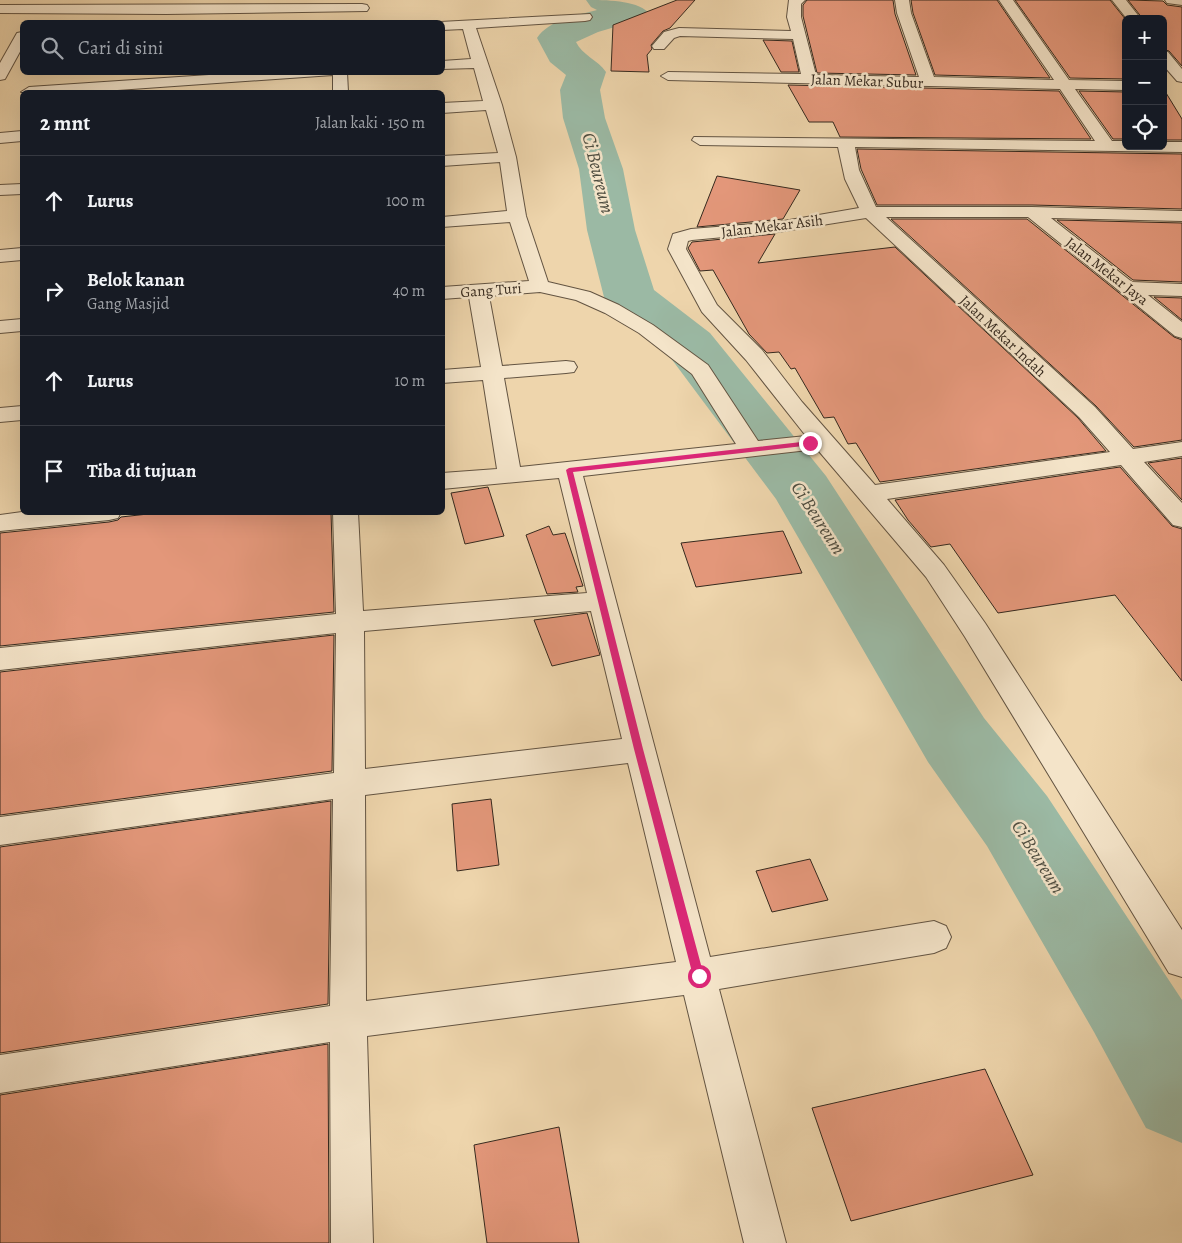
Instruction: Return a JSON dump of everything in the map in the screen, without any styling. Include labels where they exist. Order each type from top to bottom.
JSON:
[{"type":"street","points":[[798,0],[794,2],[794,17],[810,80]]},
{"type":"street","points":[[902,0],[904,13],[930,83]]},
{"type":"street","points":[[1006,0],[1107,146]]},
{"type":"street","points":[[1119,0],[1131,15]]},
{"type":"street","points":[[1172,0],[1182,0]]},
{"type":"street","points":[[0,9],[38,9],[98,5],[328,3],[362,8]]},
{"type":"street","points":[[31,20],[38,9]]},
{"type":"street","points":[[445,26],[560,14],[585,17]]},
{"type":"street","points":[[468,24],[494,105],[508,157],[517,216],[540,286]]},
{"type":"street","points":[[659,46],[669,35],[679,32],[799,36]]},
{"type":"street","points":[[0,50],[20,44]]},
{"type":"street","points":[[0,76],[20,44]]},
{"type":"street","points":[[1166,60],[1179,83]]},
{"type":"street","points":[[445,65],[480,63]]},
{"type":"street","points":[[66,90],[284,75]]},
{"type":"street","points":[[340,75],[340,90]]},
{"type":"street","name":"Jalan Mekar Subur","points":[[668,76],[1122,86]]},
{"type":"street","points":[[445,108],[494,105]]},
{"type":"street","points":[[0,138],[20,136]]},
{"type":"street","points":[[700,140],[1182,147]]},
{"type":"street","name":"Jalan Mekar Indah","points":[[846,142],[846,158],[859,192],[870,212],[1087,412],[1182,520]]},
{"type":"street","points":[[445,161],[508,157]]},
{"type":"street","points":[[0,190],[20,189]]},
{"type":"street","name":"Jalan Mekar Asih","points":[[816,442],[754,355],[709,308],[677,249],[680,238],[691,235],[778,227],[870,212],[1032,212],[1182,216]]},
{"type":"street","name":"Jalan Mekar Jaya","points":[[1032,212],[1182,332]]},
{"type":"street","points":[[445,222],[517,216]]},
{"type":"street","points":[[0,256],[20,254]]},
{"type":"street","name":"Gang Turi","points":[[445,293],[540,286],[583,296],[612,309],[646,329],[700,370],[755,450]]},
{"type":"street","points":[[1128,288],[1182,290]]},
{"type":"street","points":[[478,290],[510,475]]},
{"type":"street","points":[[0,327],[20,325]]},
{"type":"street","points":[[445,377],[566,367]]},
{"type":"street","points":[[0,415],[20,413]]},
{"type":"street","points":[[445,481],[569,470],[816,442],[870,494],[935,571],[965,615],[1182,961]]},
{"type":"street","points":[[870,494],[1182,449]]},
{"type":"street","points":[[569,470],[639,749],[699,976],[765,1243]]},
{"type":"street","points":[[0,523],[79,515]]},
{"type":"street","points":[[345,515],[350,622],[348,1021],[352,1243]]},
{"type":"street","points":[[0,659],[350,622],[601,601]]},
{"type":"street","points":[[0,831],[349,784],[639,749]]},
{"type":"street","points":[[0,1074],[348,1021],[699,976],[934,937]]},
{"type":"building","points":[[677,0],[695,0],[670,28],[663,31],[651,45],[652,49],[647,55],[649,72],[611,71],[613,25]]},
{"type":"building","points":[[807,0],[893,0],[895,14],[916,75],[817,73],[803,16],[803,5]]},
{"type":"building","points":[[911,0],[997,0],[1050,78],[935,75],[913,13]]},
{"type":"building","points":[[1015,0],[1110,0],[1122,15],[1122,79],[1070,78]]},
{"type":"building","points":[[1128,0],[1163,1],[1167,5],[1182,7],[1182,66],[1167,50],[1167,15],[1140,15]]},
{"type":"building","points":[[763,40],[792,41],[799,72],[781,72]]},
{"type":"building","points":[[788,85],[1059,91],[1091,139],[840,137],[833,122],[809,122]]},
{"type":"building","points":[[1079,91],[1122,92],[1122,139],[1113,139]]},
{"type":"building","points":[[1167,95],[1182,119],[1182,140],[1167,140]]},
{"type":"building","points":[[857,149],[1182,154],[1182,209],[1032,205],[877,205],[861,169]]},
{"type":"building","points":[[717,176],[800,190],[783,219],[697,227]]},
{"type":"building","points":[[891,219],[1027,219],[1174,337],[1182,340],[1182,440],[1134,447],[1096,406]]},
{"type":"building","points":[[1057,220],[1182,223],[1182,282],[1133,280]]},
{"type":"building","points":[[775,234],[758,263],[895,247],[1078,418],[1106,451],[880,482],[856,443],[848,444],[834,417],[824,418],[795,368],[791,369],[779,352],[767,353],[749,334],[713,270],[700,271],[688,248],[692,242]]},
{"type":"building","points":[[1154,297],[1182,298],[1182,320]]},
{"type":"building","points":[[1182,458],[1182,500],[1148,463]]},
{"type":"building","points":[[1120,467],[1172,526],[1182,529],[1182,681],[1115,595],[998,613],[950,544],[931,547],[908,520],[895,500]]},
{"type":"building","points":[[488,487],[504,536],[465,544],[451,493]]},
{"type":"building","points":[[139,515],[331,515],[334,612],[0,646],[0,533],[109,522],[118,520],[121,517]]},
{"type":"building","points":[[549,526],[553,535],[565,533],[583,586],[576,587],[578,592],[547,594],[526,535]]},
{"type":"building","points":[[783,531],[802,573],[696,587],[681,543]]},
{"type":"building","points":[[587,613],[600,655],[552,666],[534,620]]},
{"type":"building","points":[[334,635],[332,771],[0,815],[0,672]]},
{"type":"building","points":[[491,799],[499,865],[457,871],[452,804]]},
{"type":"building","points":[[331,801],[328,1004],[0,1053],[0,847]]},
{"type":"building","points":[[810,859],[828,900],[772,912],[756,871]]},
{"type":"building","points":[[328,1044],[329,1243],[0,1243],[0,1095]]},
{"type":"building","points":[[985,1069],[1033,1175],[851,1221],[812,1108]]},
{"type":"building","points":[[559,1127],[579,1243],[487,1243],[474,1145]]},
{"type":"waterway","name":"Ci Beureum","points":[[603,0],[630,12],[585,24],[555,38],[563,54],[587,72],[580,90],[584,118],[601,169],[611,230],[630,297],[690,345],[803,491],[956,740],[1017,821],[1128,1000],[1182,1092]]},
{"type":"route","points":[[699,976],[639,749],[569,470],[810,443]]}]
